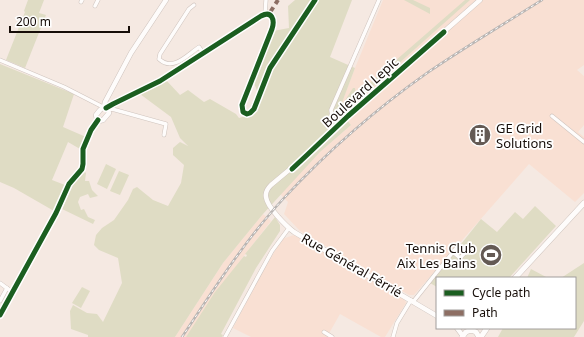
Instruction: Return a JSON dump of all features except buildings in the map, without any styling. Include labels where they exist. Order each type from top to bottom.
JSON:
[{"type":"main road","points":[[517,277],[584,203]]},
{"type":"main road","points":[[467,332],[476,332],[480,337],[486,329]]},
{"type":"street","points":[[95,6],[98,0]]},
{"type":"street","points":[[104,108],[105,102],[127,59],[166,0]]},
{"type":"street","points":[[265,14],[266,0]]},
{"type":"street","points":[[98,120],[96,115],[104,108],[160,81],[265,14],[270,15],[273,18],[273,26],[242,105],[243,112],[247,114],[250,113],[254,109],[264,82],[278,55],[315,0]]},
{"type":"street","points":[[338,125],[332,117],[331,110],[379,0]]},
{"type":"street","name":"Boulevard Lepic","points":[[272,209],[266,198],[268,188],[308,155],[338,125],[480,0]]},
{"type":"street","points":[[194,5],[189,9],[160,54],[159,59],[168,64],[173,64],[177,63],[199,47],[203,53]]},
{"type":"street","points":[[0,60],[64,87],[104,108],[109,113],[107,117],[101,121],[98,120],[91,130],[82,152],[83,164],[81,171],[69,184],[56,213],[0,314]]},
{"type":"street","points":[[104,108],[166,124],[164,134]]},
{"type":"street","points":[[552,116],[584,142]]},
{"type":"street","name":"Rue Général Férrié","points":[[272,209],[289,228],[436,315]]},
{"type":"street","points":[[225,337],[272,251],[289,228]]},
{"type":"street","points":[[393,337],[397,323],[412,301],[453,252]]},
{"type":"street","points":[[0,283],[12,292]]},
{"type":"street","points":[[0,301],[7,288]]},
{"type":"street","points":[[324,332],[332,337]]},
{"type":"shaded area","points":[[28,0],[44,0],[39,13],[46,15],[25,68],[6,60],[25,12],[24,11]]},
{"type":"shaded area","points":[[295,0],[352,0],[330,57],[355,68],[340,108],[353,88],[355,88],[356,95],[465,0],[470,0],[342,114],[351,125],[320,152],[263,214],[223,263],[175,337],[88,337],[88,335],[71,329],[70,311],[73,305],[87,313],[97,314],[103,322],[122,283],[118,258],[99,250],[94,245],[96,235],[102,228],[114,220],[128,200],[133,189],[137,187],[153,200],[168,206],[181,183],[184,165],[173,155],[173,148],[180,142],[188,146],[180,138],[171,117],[140,94],[166,80],[180,95],[188,90],[204,102],[210,99],[236,114],[239,118],[252,114],[258,105],[258,93],[254,83],[273,31],[289,28],[288,6]]},
{"type":"shaded area","points":[[383,0],[584,0],[584,65],[577,70],[584,76],[584,125],[578,132],[584,137],[584,193],[575,202],[529,164],[414,295],[409,295],[300,231],[284,214],[288,202],[280,194],[320,152],[351,125],[339,110]]},
{"type":"shaded area","points":[[404,0],[413,0],[430,8],[430,14]]},
{"type":"shaded area","points":[[0,64],[74,94],[63,127],[86,137],[80,149],[68,142],[52,180],[65,185],[54,211],[14,188],[0,182]]},
{"type":"shaded area","points":[[106,164],[116,169],[107,189],[97,184]]},
{"type":"shaded area","points":[[119,171],[129,175],[120,195],[110,191]]},
{"type":"shaded area","points":[[85,172],[85,181],[89,181],[92,190],[98,196],[90,198],[88,194],[80,197],[78,202],[81,210],[84,209],[88,217],[95,220],[93,224],[62,209],[72,186]]},
{"type":"shaded area","name":"Tennis Club Aix Les Bains","points":[[535,206],[556,226],[510,277],[436,277],[436,286],[430,283],[481,219],[497,232],[515,212],[523,219]]},
{"type":"shaded area","points":[[263,214],[271,221],[240,261],[186,337],[175,337],[223,263]]},
{"type":"shaded area","points":[[275,217],[280,225],[280,231],[256,268],[221,334],[223,335],[222,337],[186,337],[215,292],[244,256],[246,257],[247,255],[245,254]]},
{"type":"shaded area","points":[[294,235],[405,300],[406,303],[385,337],[381,337],[340,314],[327,337],[251,337],[233,328],[259,278],[282,239]]},
{"type":"shaded area","points":[[584,263],[584,321],[574,337],[498,337],[502,329],[576,329],[576,277],[563,277]]},
{"type":"shaded area","points":[[531,269],[546,277],[527,277]]},
{"type":"shaded area","points":[[82,287],[90,291],[81,308],[72,303]]},
{"type":"railway","points":[[182,337],[230,265],[256,231],[284,198],[317,164],[389,101],[427,73],[542,0]]},
{"type":"marked path","points":[[269,14],[278,0]]},
{"type":"cycle path","points":[[106,108],[160,81],[261,16],[268,14],[273,19],[272,29],[242,105],[243,112],[247,114],[250,113],[254,109],[270,68],[315,0]]},
{"type":"cycle path","points":[[292,169],[348,116],[444,32]]},
{"type":"cycle path","points":[[0,315],[56,213],[69,184],[82,169],[83,149],[91,130],[98,120]]},
{"type":"place","name":"GE Grid Solutions","points":[[480,135]]},
{"type":"place","name":"Tennis Club Aix Les Bains","points":[[491,255]]}]
